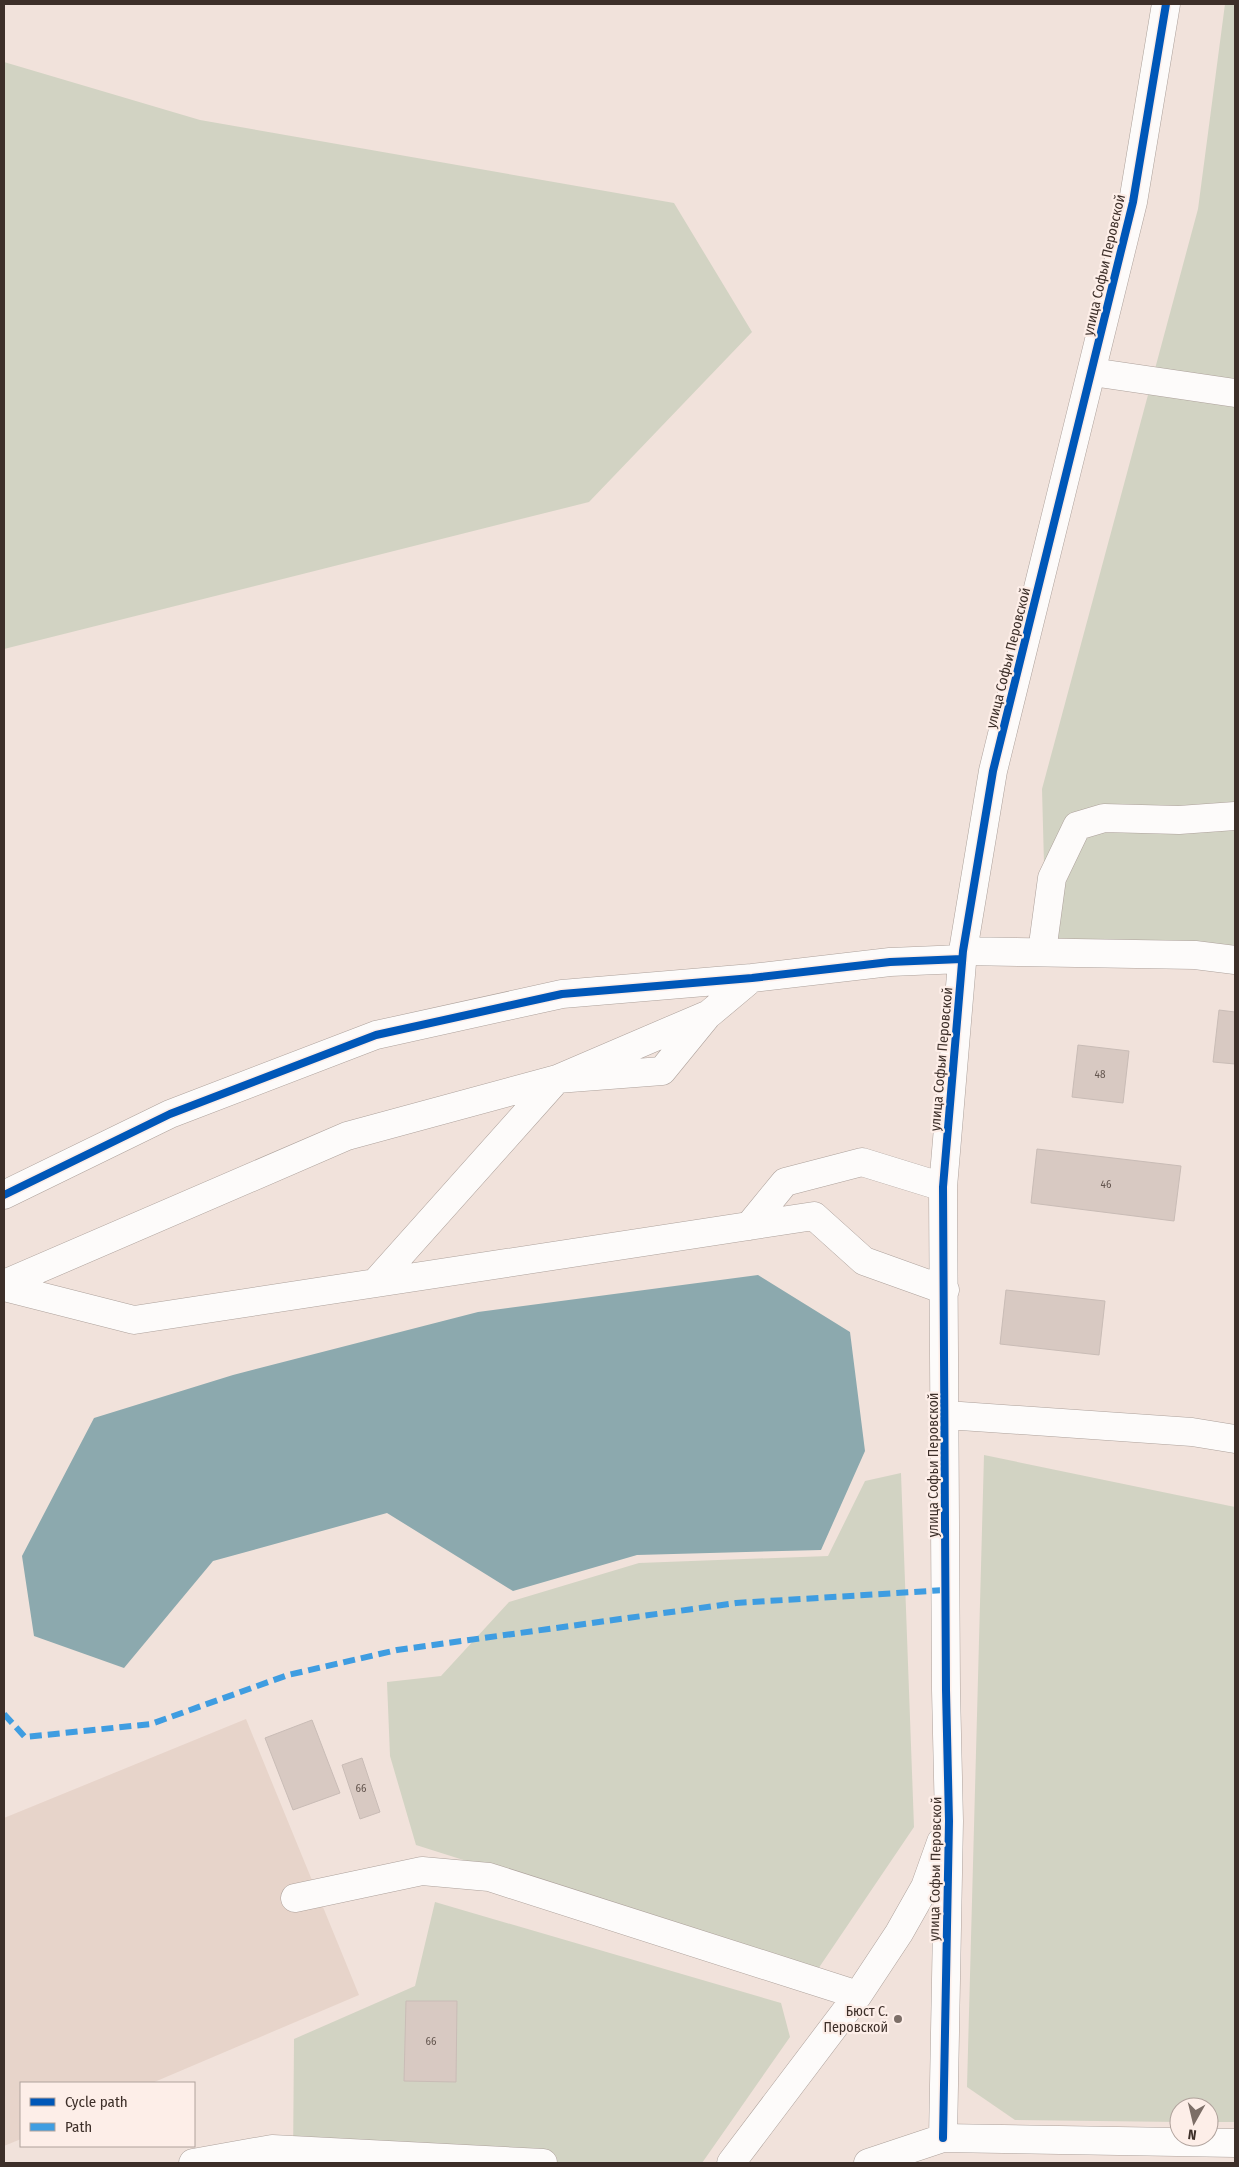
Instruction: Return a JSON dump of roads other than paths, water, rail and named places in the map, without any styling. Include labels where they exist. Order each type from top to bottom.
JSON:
[{"type":"street","name":"улица Софьи Перовской","points":[[943,2138],[949,1821],[946,1690],[946,1415],[943,1187],[962,955],[993,771],[1133,202],[1166,4]]},
{"type":"street","points":[[1092,372],[1235,393]]},
{"type":"street","points":[[1042,952],[1052,878],[1076,826],[1104,818],[1179,820],[1235,816]]},
{"type":"street","points":[[4,1195],[170,1114],[376,1035],[562,994],[752,978],[962,955],[1042,952],[1196,955],[1235,960]]},
{"type":"street","points":[[4,1285],[347,1136],[557,1079],[662,1071],[709,1014],[752,978]]},
{"type":"street","points":[[375,1283],[557,1079]]},
{"type":"street","points":[[749,1226],[784,1182],[862,1162],[943,1187]]},
{"type":"street","points":[[4,1285],[134,1320],[814,1216],[864,1261],[945,1290]]},
{"type":"street","points":[[946,1415],[1192,1432],[1235,1439]]},
{"type":"street","points":[[731,2163],[858,1995],[899,1933],[925,1887],[949,1821]]},
{"type":"street","points":[[296,1898],[422,1871],[489,1877],[858,1995]]},
{"type":"street","points":[[868,2163],[943,2138],[1235,2143]]},
{"type":"street","points":[[193,2163],[272,2149],[543,2163]]},
{"type":"water","points":[[758,1275],[850,1332],[865,1451],[821,1550],[637,1555],[513,1591],[387,1513],[213,1561],[124,1668],[34,1636],[22,1556],[94,1418],[233,1375],[478,1312]]},
{"type":"place","name":"Бюст С. Перовской","points":[[898,2019]]}]
